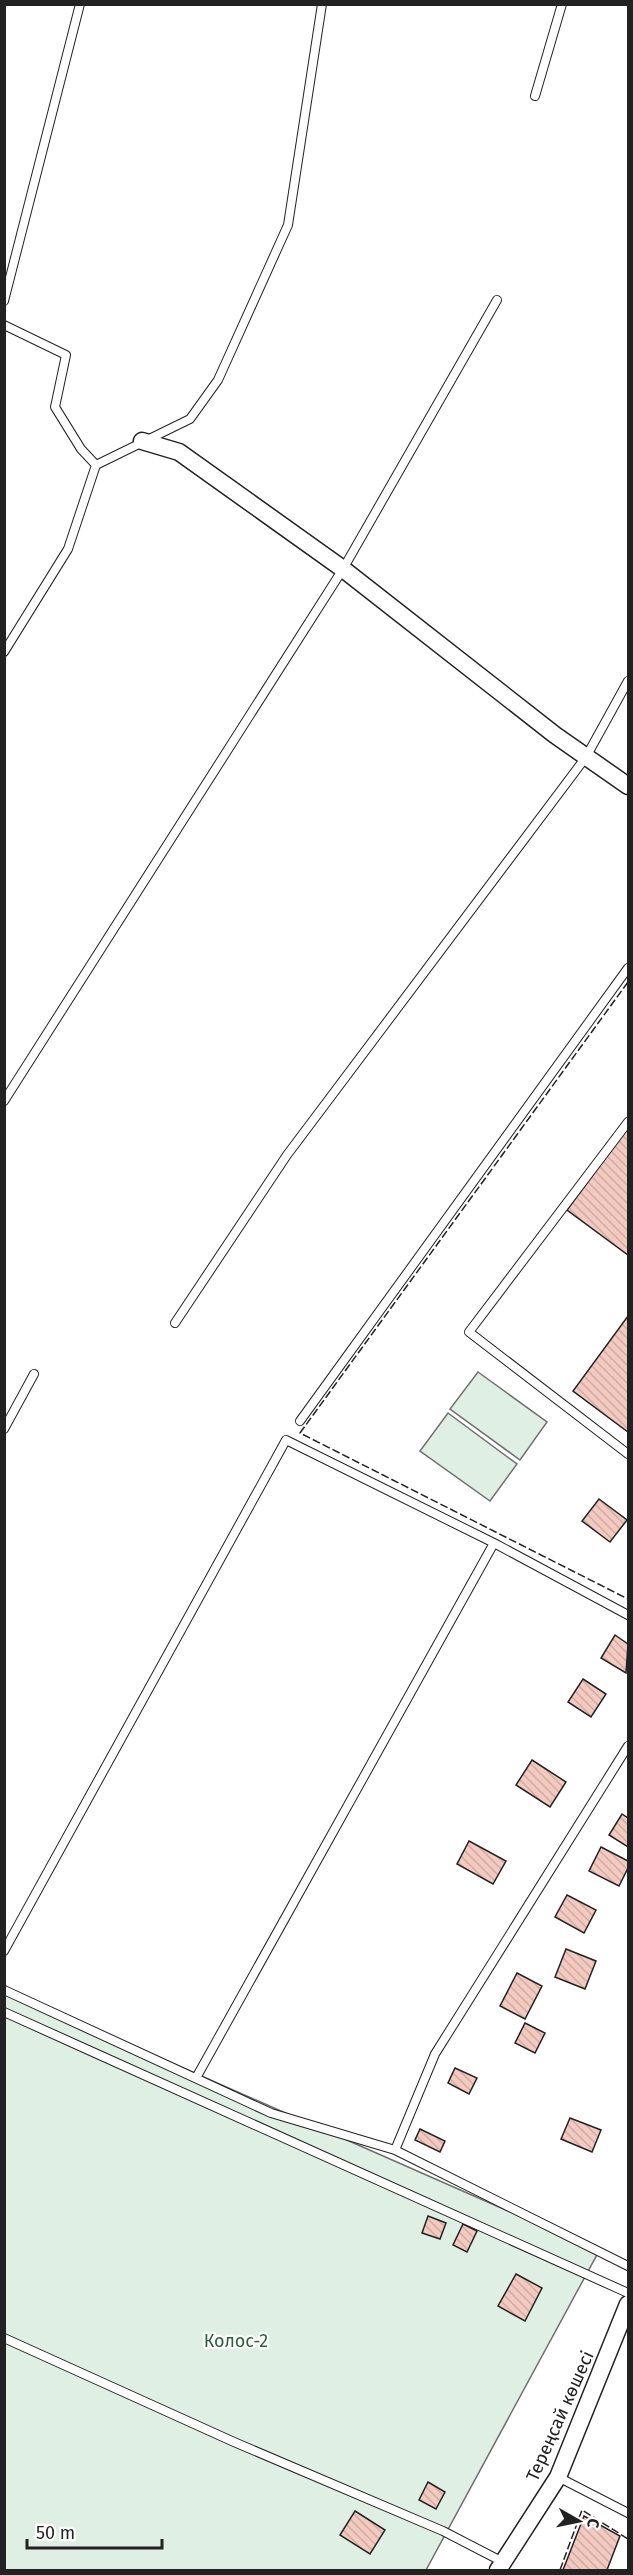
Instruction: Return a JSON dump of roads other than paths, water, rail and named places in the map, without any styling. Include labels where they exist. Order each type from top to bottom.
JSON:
[{"type":"street","points":[[142,441],[179,452],[343,569],[586,757],[628,786]]},
{"type":"street","name":"Тереңсай көшесі","points":[[501,2566],[558,2477],[628,2304]]},
{"type":"lane","points":[[4,301],[80,4]]},
{"type":"lane","points":[[4,652],[68,549],[96,465],[190,419],[218,380],[288,225],[322,4]]},
{"type":"lane","points":[[535,96],[562,4]]},
{"type":"lane","points":[[4,1101],[343,569],[497,300]]},
{"type":"lane","points":[[4,325],[66,355],[55,407],[81,449],[96,465]]},
{"type":"lane","points":[[175,1323],[287,1155],[586,757],[628,681]]},
{"type":"lane","points":[[300,1421],[628,968]]},
{"type":"lane","points":[[628,1122],[469,1332],[628,1454]]},
{"type":"lane","points":[[4,1428],[34,1374]]},
{"type":"lane","points":[[4,1951],[286,1440],[494,1543],[628,1615]]},
{"type":"lane","points":[[196,2078],[494,1543]]},
{"type":"lane","points":[[395,2150],[435,2054],[628,1746]]},
{"type":"lane","points":[[4,1990],[271,2113],[395,2150],[628,2266]]},
{"type":"lane","points":[[4,2012],[271,2133],[378,2178],[628,2293]]},
{"type":"lane","points":[[4,2338],[234,2442],[443,2531],[501,2566]]},
{"type":"lane","points":[[558,2477],[628,2513]]},
{"type":"park label","name":"Колос-2","points":[[236,2341]]}]
